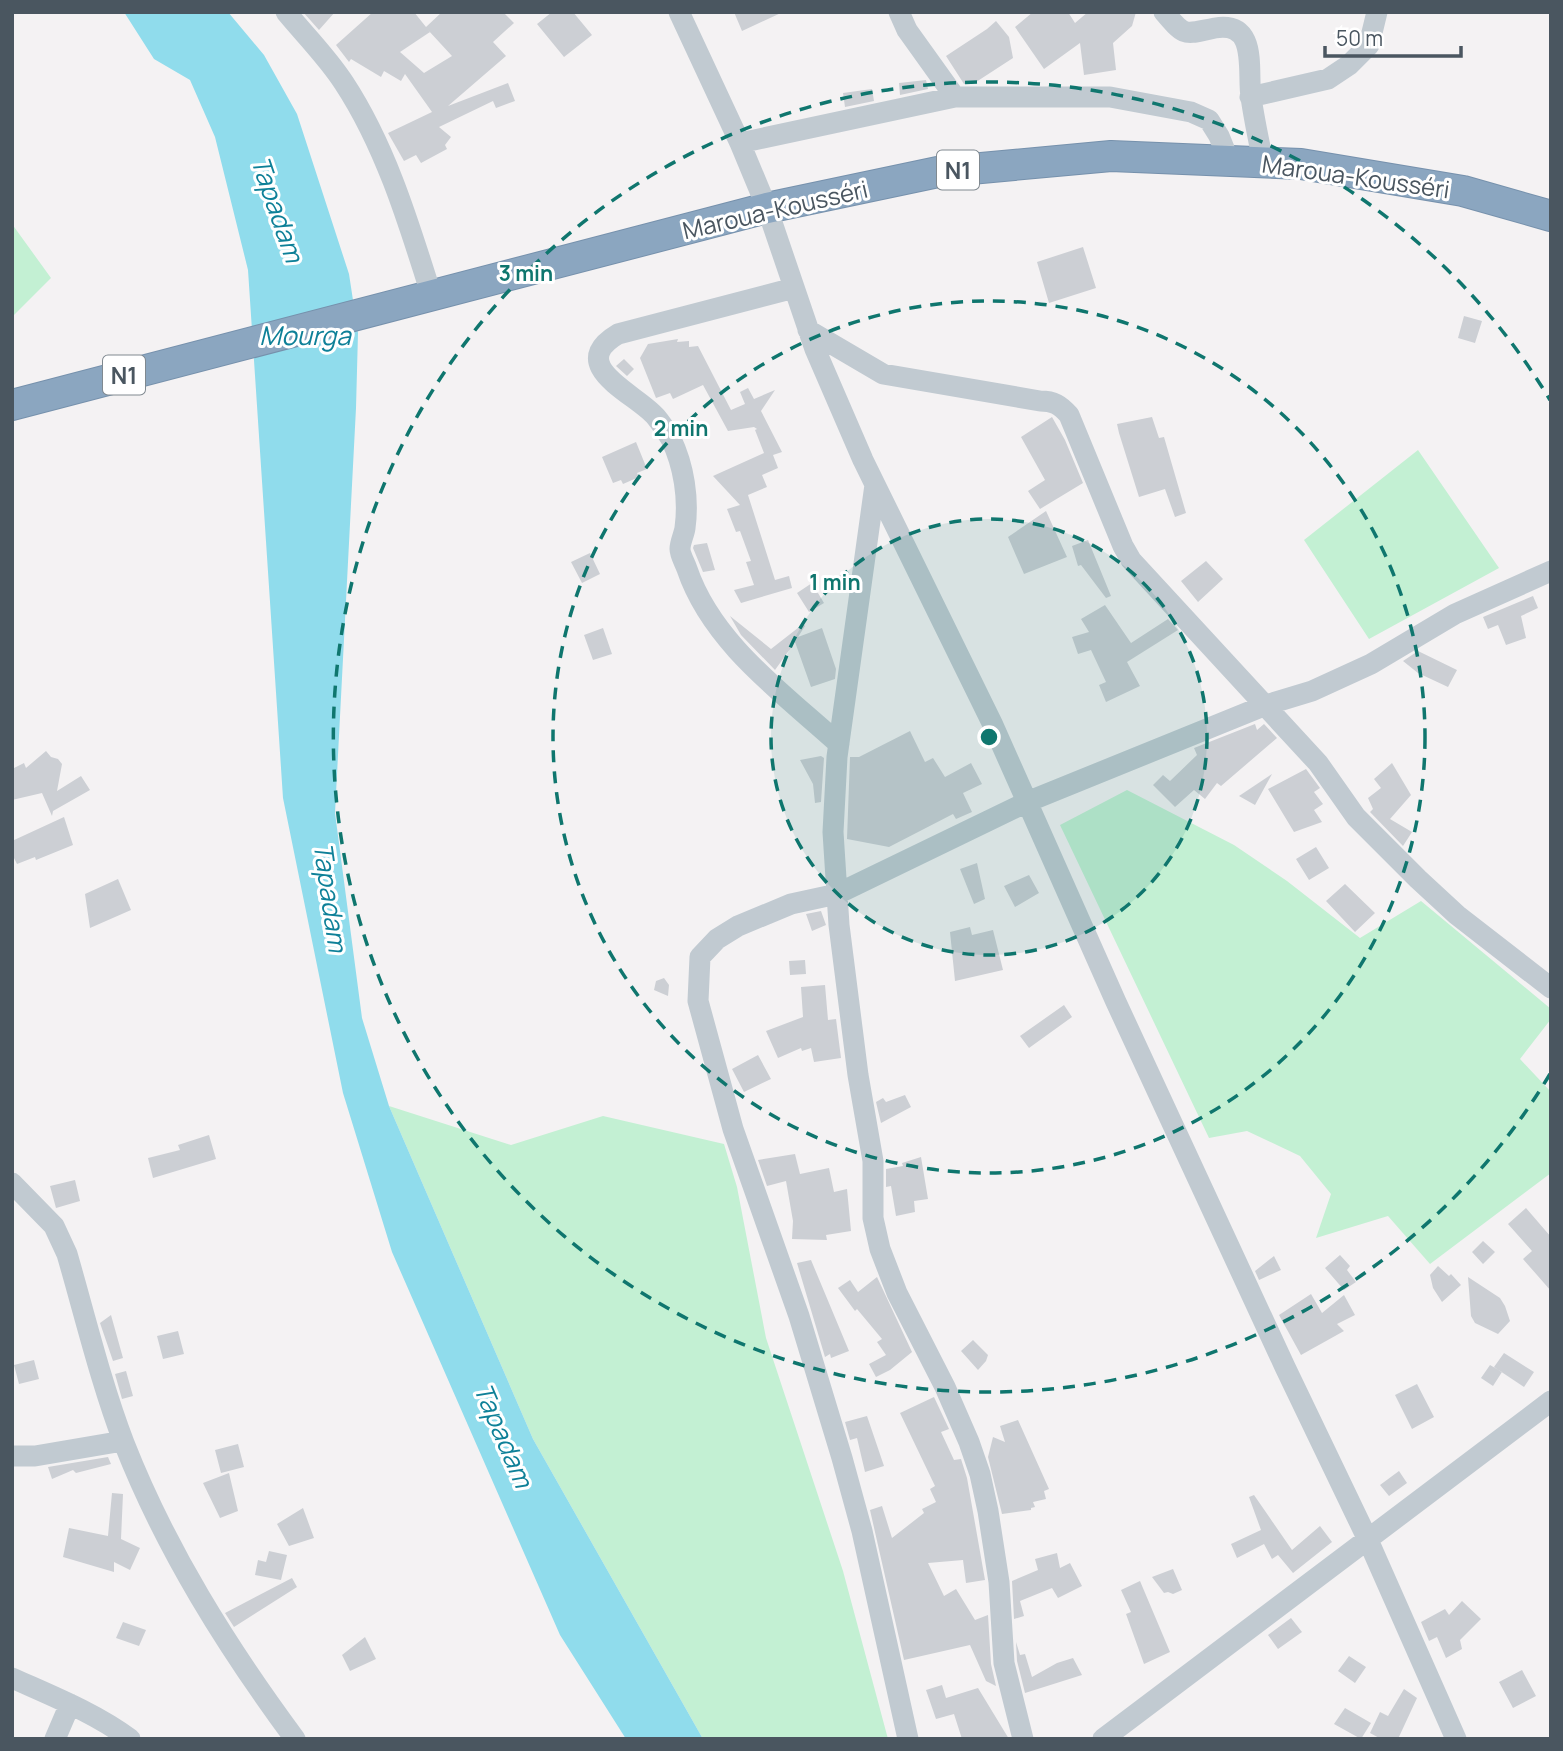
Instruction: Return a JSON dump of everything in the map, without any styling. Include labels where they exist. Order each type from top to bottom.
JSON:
[{"type":"highway","name":"Maroua-Kousséri","points":[[12,405],[767,208],[951,171],[1111,156],[1301,164],[1463,191],[1551,216]]},
{"type":"street","points":[[286,12],[343,81],[365,118],[412,233],[432,297]]},
{"type":"street","points":[[678,12],[740,143],[767,208],[807,330],[875,485],[992,723],[1457,1739]]},
{"type":"street","points":[[881,12],[903,21],[954,97]]},
{"type":"street","points":[[1164,12],[1179,30],[1195,34],[1217,28],[1233,28],[1243,36],[1249,50],[1250,97],[1263,162]]},
{"type":"street","points":[[1250,97],[1328,79],[1349,65],[1369,46],[1377,12]]},
{"type":"street","points":[[740,143],[954,97],[1110,97],[1191,112],[1209,120],[1229,161]]},
{"type":"street","points":[[794,288],[618,334],[606,341],[600,351],[599,361],[602,373],[655,416],[671,440],[686,489],[685,527],[680,549],[692,585],[720,630],[745,659],[839,744]]},
{"type":"street","points":[[807,330],[883,374],[1052,401],[1062,407],[1069,415],[1131,560],[1318,763],[1356,817],[1458,915],[1551,988]]},
{"type":"street","points":[[875,485],[839,744],[832,832],[839,925],[858,1075],[873,1161],[873,1218],[880,1249],[897,1293],[945,1387],[980,1474],[999,1582],[1000,1640],[1023,1739]]},
{"type":"street","points":[[908,1739],[862,1531],[842,1458],[799,1316],[733,1129],[698,1001],[700,957],[717,939],[738,926],[790,904],[837,894],[1027,802],[1266,705],[1312,691],[1371,664],[1455,614],[1550,571]]},
{"type":"street","points":[[12,1183],[54,1226],[62,1244],[123,1441],[157,1519],[185,1574],[295,1739]]},
{"type":"street","points":[[1103,1739],[1549,1408]]},
{"type":"street","points":[[12,1456],[123,1441]]},
{"type":"street","points":[[12,1678],[70,1704],[130,1739]]},
{"type":"street","points":[[55,1739],[70,1704]]},
{"type":"green space","points":[[12,224],[51,278],[12,317]]},
{"type":"green space","points":[[1418,450],[1499,568],[1369,639],[1304,540]]},
{"type":"green space","points":[[1127,790],[1234,845],[1287,881],[1360,938],[1421,901],[1551,1009],[1551,1019],[1520,1059],[1551,1092],[1551,1173],[1430,1264],[1388,1216],[1316,1238],[1331,1194],[1300,1156],[1247,1131],[1209,1138],[1060,825]]},
{"type":"green space","points":[[389,1106],[511,1145],[603,1116],[724,1144],[737,1187],[766,1338],[843,1571],[888,1739],[703,1739],[533,1439]]},
{"type":"water","name":"Mourga","points":[[124,12],[228,12],[264,55],[297,114],[349,274],[358,333],[335,813],[362,1018],[389,1106],[533,1439],[703,1739],[626,1739],[560,1635],[392,1252],[343,1093],[283,798],[248,270],[215,137],[190,80],[154,59]]},
{"type":"building","points":[[303,12],[335,12],[319,30]]},
{"type":"building","points":[[373,12],[414,12],[426,27],[442,12],[503,12],[514,23],[493,42],[506,56],[448,106],[508,83],[515,101],[496,108],[493,101],[439,127],[451,137],[445,145],[447,149],[421,163],[416,155],[404,161],[388,133],[432,112],[405,74],[401,81],[384,71],[381,77],[351,59],[349,62],[336,45]],"holes":[[[430,32],[452,56],[424,73],[400,52]]]},
{"type":"building","points":[[552,12],[573,12],[592,35],[564,57],[537,24]]},
{"type":"building","points":[[734,12],[783,12],[742,31]]},
{"type":"building","points":[[1033,12],[1068,12],[1075,23],[1088,12],[1136,12],[1132,26],[1113,43],[1116,70],[1084,75],[1080,43],[1044,69],[1015,27]]},
{"type":"building","points":[[996,21],[1009,37],[1013,58],[973,84],[964,84],[946,56]]},
{"type":"building","points":[[926,80],[928,89],[900,95],[899,83]]},
{"type":"building","points":[[872,89],[874,101],[845,107],[843,93]]},
{"type":"building","points":[[1083,247],[1096,288],[1049,303],[1037,262]]},
{"type":"building","points":[[1464,316],[1482,321],[1475,343],[1458,338]]},
{"type":"building","points":[[678,339],[677,342],[689,341],[689,347],[698,346],[731,410],[745,404],[740,392],[748,388],[754,399],[775,390],[761,411],[782,452],[773,455],[778,468],[762,475],[767,487],[748,495],[775,580],[789,576],[792,588],[741,603],[734,590],[754,585],[746,562],[751,561],[740,531],[736,532],[727,509],[740,505],[713,476],[764,453],[754,427],[728,431],[703,385],[673,399],[670,393],[656,398],[640,358],[648,344]]},
{"type":"building","points":[[624,359],[634,369],[627,376],[616,366]]},
{"type":"building","points":[[1052,417],[1083,483],[1040,509],[1028,491],[1045,480],[1021,437]]},
{"type":"building","points":[[1152,417],[1159,438],[1164,437],[1186,513],[1175,517],[1165,489],[1139,497],[1119,433],[1117,424]]},
{"type":"building","points":[[636,442],[647,469],[637,473],[639,477],[623,484],[621,480],[613,483],[602,457]]},
{"type":"building","points":[[1046,511],[1067,557],[1024,574],[1008,537]]},
{"type":"building","points":[[1088,540],[1111,596],[1106,598],[1081,565],[1078,566],[1072,546]]},
{"type":"building","points":[[707,543],[715,570],[703,572],[693,548],[694,545]]},
{"type":"building","points":[[590,553],[600,574],[582,583],[571,562]]},
{"type":"building","points":[[1206,561],[1223,579],[1198,602],[1181,581]]},
{"type":"building","points":[[812,583],[824,603],[809,612],[797,593]]},
{"type":"building","points":[[1533,596],[1538,608],[1521,616],[1526,638],[1506,645],[1498,625],[1488,629],[1483,617]]},
{"type":"building","points":[[1105,605],[1131,643],[1168,619],[1178,630],[1127,662],[1140,686],[1106,702],[1099,685],[1106,682],[1091,650],[1078,654],[1072,637],[1089,632],[1081,619]]},
{"type":"building","points":[[730,616],[771,649],[803,624],[805,626],[798,637],[822,628],[836,669],[835,679],[811,687],[795,642],[775,670],[741,635]]},
{"type":"building","points":[[603,628],[612,654],[593,660],[584,635]]},
{"type":"building","points":[[1418,651],[1457,670],[1448,687],[1418,673],[1403,661]]},
{"type":"building","points":[[1255,724],[1257,730],[1264,724],[1277,738],[1221,786],[1217,783],[1205,799],[1194,790],[1175,807],[1153,785],[1163,775],[1170,781],[1197,755],[1194,748]]},
{"type":"building","points":[[910,731],[925,762],[933,758],[945,777],[971,763],[982,784],[963,793],[972,812],[956,819],[953,814],[889,847],[847,839],[850,757],[859,757]]},
{"type":"building","points":[[46,751],[62,764],[57,791],[81,776],[90,790],[53,811],[52,816],[42,793],[12,800],[12,769],[24,763],[26,768]]},
{"type":"building","points":[[821,756],[824,758],[821,802],[815,803],[813,784],[800,760]]},
{"type":"building","points":[[1392,763],[1411,795],[1390,819],[1412,832],[1403,846],[1370,812],[1373,809],[1368,798],[1381,788],[1374,779]]},
{"type":"building","points":[[1306,769],[1320,788],[1314,792],[1323,804],[1314,810],[1322,822],[1294,832],[1268,789]]},
{"type":"building","points":[[1272,774],[1255,805],[1239,796]]},
{"type":"building","points":[[64,817],[73,845],[36,860],[35,857],[17,864],[12,854],[12,841]]},
{"type":"building","points":[[1316,847],[1329,868],[1309,880],[1296,859]]},
{"type":"building","points":[[977,863],[985,899],[974,904],[960,869]]},
{"type":"building","points":[[1029,875],[1039,893],[1015,907],[1004,886]]},
{"type":"building","points":[[118,879],[131,910],[90,928],[85,894]]},
{"type":"building","points":[[1345,884],[1375,913],[1355,932],[1326,901]]},
{"type":"building","points":[[821,911],[826,925],[812,931],[806,914]]},
{"type":"building","points":[[970,927],[972,935],[993,930],[1003,970],[955,981],[950,932]]},
{"type":"building","points":[[805,960],[806,974],[790,975],[789,961]]},
{"type":"building","points":[[664,978],[669,985],[668,996],[654,990],[656,981]]},
{"type":"building","points":[[825,985],[828,1020],[836,1019],[841,1058],[814,1062],[811,1048],[802,1051],[801,1048],[778,1058],[766,1031],[803,1017],[801,987]]},
{"type":"building","points":[[1064,1005],[1072,1017],[1029,1048],[1020,1036]]},
{"type":"building","points":[[758,1055],[771,1079],[744,1092],[732,1069]]},
{"type":"building","points":[[905,1095],[911,1107],[881,1123],[876,1102],[883,1098],[886,1102]]},
{"type":"building","points":[[209,1135],[216,1159],[153,1178],[148,1158],[180,1150],[178,1145]]},
{"type":"building","points":[[795,1154],[800,1174],[829,1168],[834,1192],[847,1189],[851,1231],[826,1235],[827,1240],[792,1239],[793,1221],[786,1181],[767,1186],[758,1160]]},
{"type":"building","points":[[921,1157],[928,1199],[914,1201],[915,1212],[896,1216],[891,1186],[886,1187],[886,1169],[903,1166],[902,1163]]},
{"type":"building","points":[[75,1180],[80,1201],[56,1208],[50,1186]]},
{"type":"building","points":[[1526,1208],[1551,1237],[1551,1291],[1523,1259],[1532,1251],[1508,1224]]},
{"type":"building","points":[[1483,1241],[1495,1252],[1483,1264],[1472,1252]]},
{"type":"building","points":[[1340,1255],[1350,1266],[1347,1270],[1356,1282],[1344,1290],[1325,1268]]},
{"type":"building","points":[[1274,1256],[1281,1270],[1259,1280],[1255,1271]]},
{"type":"building","points":[[811,1260],[849,1351],[831,1358],[830,1354],[825,1357],[797,1263]]},
{"type":"building","points":[[1438,1266],[1449,1276],[1451,1274],[1461,1285],[1442,1302],[1433,1288],[1430,1275]]},
{"type":"building","points":[[877,1277],[912,1352],[890,1370],[876,1377],[869,1364],[886,1355],[877,1342],[882,1339],[857,1309],[855,1311],[838,1288],[850,1280],[858,1292]]},
{"type":"building","points":[[1468,1277],[1500,1298],[1505,1306],[1510,1321],[1498,1334],[1475,1323],[1471,1316]]},
{"type":"building","points":[[1311,1294],[1322,1313],[1344,1295],[1355,1315],[1337,1324],[1344,1331],[1301,1355],[1279,1315]]},
{"type":"building","points":[[111,1315],[123,1358],[113,1361],[100,1323]]},
{"type":"building","points":[[178,1331],[184,1354],[163,1359],[157,1336]]},
{"type":"building","points":[[973,1340],[988,1355],[978,1370],[961,1351]]},
{"type":"building","points":[[1504,1353],[1534,1372],[1524,1387],[1494,1367]]},
{"type":"building","points":[[34,1360],[39,1379],[19,1384],[14,1365]]},
{"type":"building","points":[[1490,1365],[1502,1372],[1493,1386],[1481,1378]]},
{"type":"building","points":[[126,1371],[133,1396],[122,1399],[115,1374]]},
{"type":"building","points":[[1417,1384],[1434,1417],[1412,1429],[1395,1395]]},
{"type":"building","points":[[934,1397],[949,1429],[941,1432],[954,1460],[961,1459],[967,1478],[985,1580],[966,1583],[963,1560],[928,1563],[944,1596],[956,1589],[975,1620],[988,1615],[991,1664],[996,1686],[986,1681],[970,1645],[904,1660],[870,1510],[882,1506],[892,1538],[924,1513],[922,1509],[936,1502],[930,1489],[935,1486],[900,1413]]},
{"type":"building","points":[[867,1416],[884,1466],[865,1472],[857,1438],[850,1440],[845,1422]]},
{"type":"building","points":[[1018,1420],[1049,1489],[1044,1491],[1046,1499],[1033,1502],[1035,1507],[1031,1510],[1002,1514],[988,1457],[993,1437],[1005,1442],[1000,1426]]},
{"type":"building","points":[[238,1444],[244,1467],[221,1473],[215,1450]]},
{"type":"building","points":[[108,1457],[111,1464],[76,1473],[73,1470],[52,1479],[48,1467]]},
{"type":"building","points":[[1399,1471],[1407,1483],[1389,1496],[1380,1485]]},
{"type":"building","points":[[229,1473],[238,1511],[220,1518],[203,1483]]},
{"type":"building","points":[[112,1493],[123,1494],[121,1539],[140,1548],[130,1570],[114,1562],[114,1572],[63,1557],[69,1528],[108,1536]]},
{"type":"building","points":[[1254,1495],[1292,1550],[1320,1526],[1332,1542],[1293,1573],[1278,1555],[1272,1559],[1264,1544],[1237,1558],[1231,1544],[1261,1530],[1249,1497]]},
{"type":"building","points":[[303,1508],[314,1538],[289,1546],[277,1524]]},
{"type":"building","points":[[269,1551],[287,1555],[281,1580],[255,1575],[258,1560],[266,1562]]},
{"type":"building","points":[[1057,1553],[1060,1568],[1070,1563],[1082,1586],[1058,1598],[1052,1588],[1020,1601],[1024,1616],[1014,1619],[1012,1581],[1038,1570],[1035,1559]]},
{"type":"building","points":[[1173,1569],[1182,1590],[1173,1594],[1164,1593],[1152,1577]]},
{"type":"building","points":[[292,1578],[297,1587],[234,1627],[225,1613]]},
{"type":"building","points":[[1140,1581],[1170,1652],[1144,1664],[1126,1614],[1131,1612],[1121,1590]]},
{"type":"building","points":[[1462,1601],[1481,1619],[1460,1640],[1462,1649],[1446,1658],[1437,1637],[1429,1641],[1421,1622],[1445,1609],[1449,1615]]},
{"type":"building","points":[[1291,1618],[1302,1632],[1278,1649],[1268,1635]]},
{"type":"building","points":[[123,1622],[146,1630],[139,1646],[116,1638]]},
{"type":"building","points":[[365,1637],[376,1659],[350,1671],[342,1655]]},
{"type":"building","points":[[1016,1642],[1020,1655],[1025,1654],[1032,1677],[1057,1663],[1073,1658],[1082,1675],[1025,1693],[1017,1661]]},
{"type":"building","points":[[1349,1656],[1366,1667],[1355,1683],[1338,1671]]},
{"type":"building","points":[[1522,1670],[1536,1696],[1513,1708],[1499,1682]]},
{"type":"building","points":[[942,1685],[946,1698],[978,1688],[1009,1739],[962,1739],[954,1714],[936,1719],[926,1690]]},
{"type":"building","points":[[1404,1689],[1417,1698],[1398,1739],[1381,1739],[1370,1733],[1380,1712],[1388,1716]]},
{"type":"building","points":[[1345,1708],[1371,1723],[1361,1739],[1334,1724]]},
{"type":"water label","name":"Tapadam","points":[[278,209]]},
{"type":"water label","name":"Tapadam","points":[[331,897]]},
{"type":"water label","name":"Tapadam","points":[[504,1435]]}]
